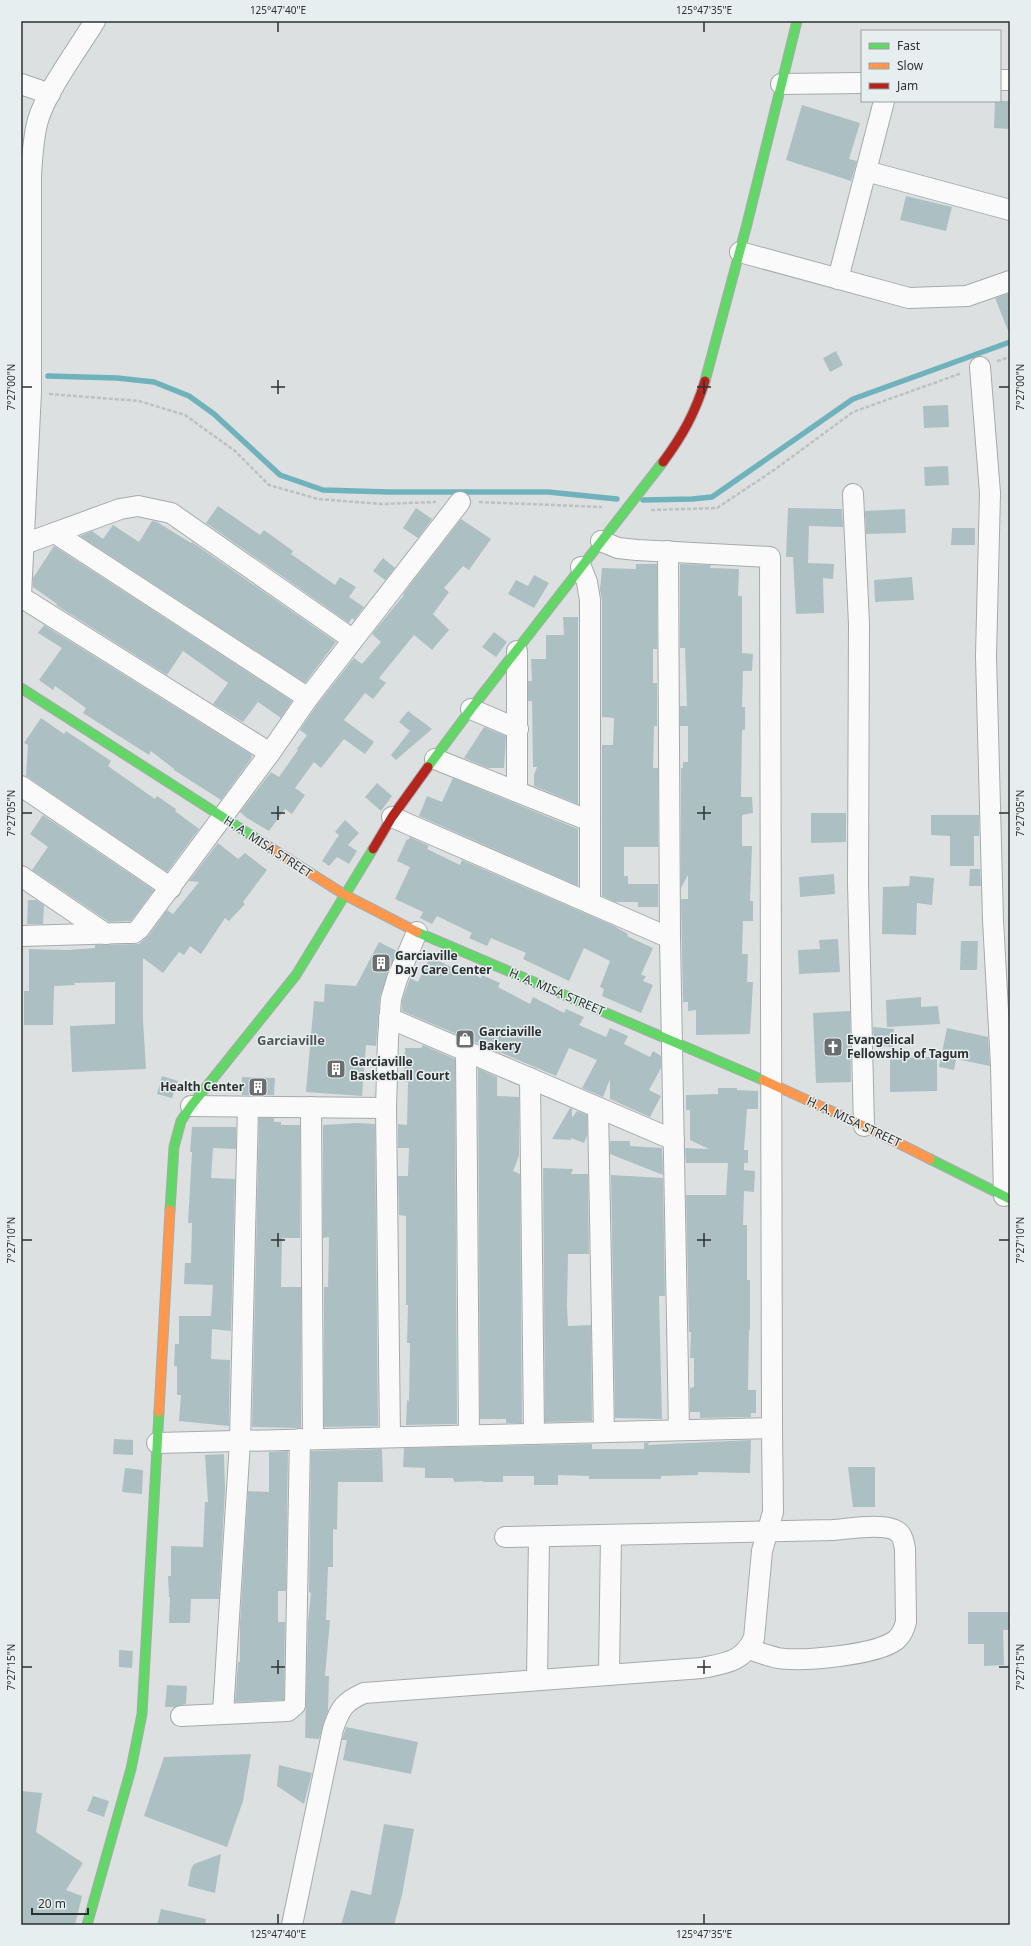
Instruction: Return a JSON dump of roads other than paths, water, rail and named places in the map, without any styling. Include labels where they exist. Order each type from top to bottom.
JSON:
[{"type":"street","points":[[95,21],[50,94],[38,120],[31,176],[28,385],[24,544],[21,596],[270,752]]},
{"type":"street","points":[[87,1925],[131,1769],[142,1714],[174,1147],[181,1121],[191,1106],[296,975],[392,817],[434,759],[471,709],[678,443],[692,419],[708,372],[740,252],[797,21]]},
{"type":"street","points":[[781,84],[861,83]]},
{"type":"street","points":[[21,84],[50,94]]},
{"type":"street","points":[[838,279],[884,102]]},
{"type":"street","points":[[866,171],[1010,210]]},
{"type":"street","points":[[740,252],[909,298],[967,296],[1010,281]]},
{"type":"street","points":[[980,367],[990,493],[986,656],[993,920],[1007,1197]]},
{"type":"street","points":[[853,494],[859,624],[858,883],[864,1126]]},
{"type":"street","points":[[21,936],[134,933],[139,930],[308,698],[460,502]]},
{"type":"street","points":[[24,544],[55,534],[120,509],[138,506],[171,513],[352,640]]},
{"type":"street","points":[[55,534],[308,698]]},
{"type":"street","points":[[292,1925],[333,1729],[339,1712],[349,1699],[364,1693],[702,1668],[725,1663],[740,1656],[749,1649],[754,1638],[762,1551],[768,1531],[774,1500],[772,1428],[770,557],[618,548],[601,541]]},
{"type":"street","points":[[668,551],[670,938],[679,1430]]},
{"type":"street","points":[[581,567],[587,582],[590,600],[590,903]]},
{"type":"street","points":[[517,651],[517,792]]},
{"type":"street","name":"H. A. MISA STREET","points":[[21,688],[222,818],[345,895],[417,932],[771,1083],[864,1126],[1007,1197]]},
{"type":"street","points":[[471,709],[518,729]]},
{"type":"street","points":[[434,759],[590,821]]},
{"type":"street","points":[[21,786],[171,888]]},
{"type":"street","points":[[392,817],[670,938]]},
{"type":"street","points":[[21,876],[106,934]]},
{"type":"street","points":[[390,1437],[386,1108],[389,1018],[391,999],[397,979],[417,932]]},
{"type":"street","points":[[389,1018],[674,1140]]},
{"type":"street","points":[[466,1051],[469,1435]]},
{"type":"street","points":[[530,1078],[534,1434]]},
{"type":"street","points":[[191,1106],[248,1108],[386,1108]]},
{"type":"street","points":[[181,1716],[288,1711],[295,1705],[306,1439],[311,1107]]},
{"type":"street","points":[[223,1713],[240,1441],[248,1108]]},
{"type":"street","points":[[598,1108],[604,1432]]},
{"type":"street","points":[[157,1443],[772,1428]]},
{"type":"street","points":[[505,1537],[876,1527],[890,1528],[898,1532],[903,1539],[905,1549],[906,1622],[903,1633],[895,1641],[874,1649],[844,1656],[810,1660],[779,1658],[749,1649]]},
{"type":"street","points":[[609,1675],[611,1535]]},
{"type":"street","points":[[537,1680],[539,1537]]},
{"type":"waterway","points":[[643,500],[712,497],[853,399],[1010,342]]},
{"type":"waterway","points":[[48,376],[117,378],[154,382],[189,396],[214,414],[280,475],[323,490],[389,492],[548,492],[617,499]]},
{"type":"place","name":"Garciaville Day Care Center","points":[[381,963]]},
{"type":"place","name":"Garciaville Bakery","points":[[465,1039]]},
{"type":"place","name":"Evangelical Fellowship of Tagum","points":[[833,1047]]},
{"type":"place","name":"Garciaville Basketball Court","points":[[336,1069]]},
{"type":"place","name":"Health Center","points":[[258,1087]]},
{"type":"district","name":"Garciaville","points":[[291,1040]]}]
